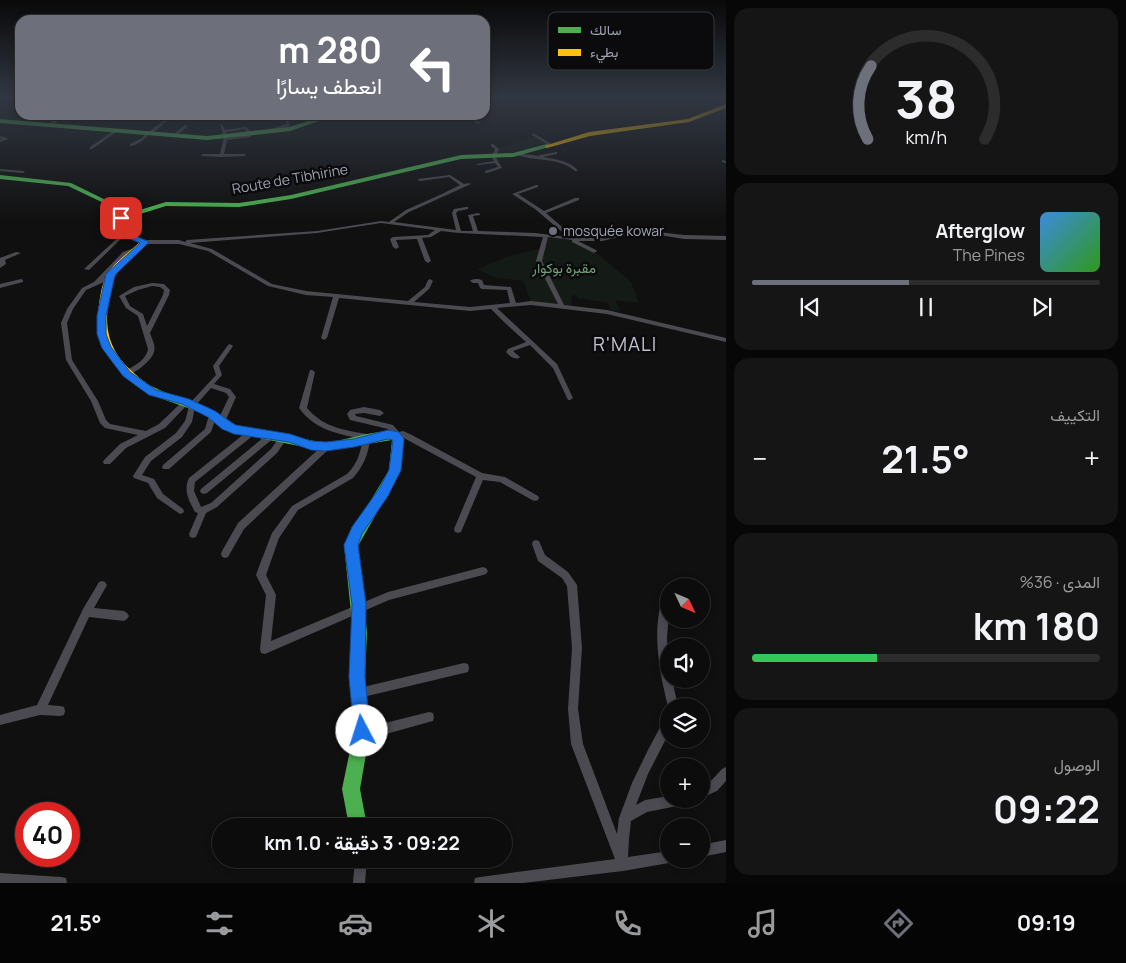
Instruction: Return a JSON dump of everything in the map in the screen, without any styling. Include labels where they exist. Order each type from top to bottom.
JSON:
[{"type":"street","points":[[90,148],[106,137]]},
{"type":"street","points":[[131,145],[145,137]]},
{"type":"street","points":[[189,137],[201,139],[212,137]]},
{"type":"street","points":[[222,156],[225,137]]},
{"type":"street","points":[[537,137],[554,149],[540,156]]},
{"type":"street","name":"Route de Tibhirine","points":[[121,218],[166,204],[219,206],[263,202],[328,190],[461,157],[516,154],[554,149],[582,137]]},
{"type":"street","points":[[478,164],[494,154],[500,168],[487,172]]},
{"type":"street","points":[[516,154],[540,156],[570,165],[576,170]]},
{"type":"street","points":[[203,155],[244,155]]},
{"type":"street","points":[[0,170],[23,172]]},
{"type":"street","points":[[390,223],[406,210],[437,199],[466,185],[450,176],[420,180]]},
{"type":"street","points":[[0,178],[68,184],[112,205],[126,226],[126,232],[131,238],[142,245]]},
{"type":"street","points":[[536,186],[514,194],[543,213],[571,238],[594,251]]},
{"type":"street","points":[[543,213],[577,199]]},
{"type":"street","points":[[459,232],[454,213],[456,210],[466,208]]},
{"type":"street","points":[[476,232],[470,215],[478,214]]},
{"type":"street","points":[[96,283],[125,253],[142,245],[317,232],[353,225],[390,223],[459,232],[571,238],[602,239],[641,231],[726,238]]},
{"type":"street","points":[[396,247],[393,239],[433,235],[441,230]]},
{"type":"street","points":[[86,269],[126,232]]},
{"type":"street","points":[[419,236],[428,261]]},
{"type":"street","points":[[546,236],[539,261],[562,307]]},
{"type":"street","points":[[180,242],[220,254],[238,268],[270,285],[306,293],[470,309],[531,303],[633,317],[726,340]]},
{"type":"street","points":[[142,245],[109,278],[96,283],[80,293],[64,323],[69,360],[94,401],[103,421],[108,426],[146,434]]},
{"type":"street","points":[[0,266],[3,264],[2,259],[18,253]]},
{"type":"street","points":[[109,278],[101,316],[102,334],[107,348],[126,374],[152,392],[189,403],[234,429],[284,437],[311,445],[326,447],[396,434],[407,436],[482,476],[502,479],[535,498]]},
{"type":"street","points":[[410,302],[427,288],[430,280]]},
{"type":"street","points":[[0,286],[22,281]]},
{"type":"street","points":[[474,281],[480,281],[482,287],[510,288],[513,304]]},
{"type":"street","points":[[126,374],[146,362],[153,346],[146,334],[141,315],[128,307],[122,296],[128,292],[150,285],[162,285],[167,290],[166,295],[146,334]]},
{"type":"street","points":[[324,338],[336,296]]},
{"type":"street","points":[[492,306],[516,333],[530,343],[555,367],[570,398]]},
{"type":"street","points":[[517,357],[509,352],[510,350],[530,343]]},
{"type":"street","points":[[107,462],[122,446],[162,426],[212,386],[219,375],[216,366],[230,346]]},
{"type":"street","points":[[312,372],[303,408],[310,418],[318,426],[370,439]]},
{"type":"street","points":[[166,467],[208,430],[233,397],[228,391],[212,386]]},
{"type":"street","points":[[180,511],[160,496],[150,481],[137,476],[148,459],[179,435],[188,422],[189,403]]},
{"type":"street","points":[[356,818],[351,789],[361,735],[359,610],[351,545],[357,531],[384,493],[395,470],[398,439],[390,427],[358,420],[351,414],[364,410],[380,412]]},
{"type":"street","points":[[203,511],[198,510],[190,492],[190,483],[252,432]]},
{"type":"street","points":[[204,491],[272,435]]},
{"type":"street","points":[[193,534],[203,511],[214,505],[274,451],[284,437]]},
{"type":"street","points":[[370,439],[357,469],[350,476],[295,508],[275,536],[264,564],[262,575],[270,595],[265,649],[388,596],[483,571]]},
{"type":"street","points":[[225,554],[241,526],[326,447]]},
{"type":"street","points":[[458,529],[482,476]]},
{"type":"street","points":[[536,544],[541,558],[564,575],[572,585],[577,648],[573,709],[575,734],[622,865]]},
{"type":"street","points":[[40,710],[86,612],[102,585]]},
{"type":"street","points":[[86,612],[124,616]]},
{"type":"street","points":[[660,628],[660,643],[671,698]]},
{"type":"street","points":[[359,693],[464,668]]},
{"type":"street","points":[[0,720],[40,710],[60,711]]},
{"type":"street","points":[[361,735],[429,717]]},
{"type":"street","points":[[622,865],[622,838],[625,818],[639,780],[660,739]]},
{"type":"street","points":[[710,788],[726,773]]},
{"type":"street","points":[[625,818],[645,806],[660,803]]},
{"type":"street","points":[[710,849],[726,846]]},
{"type":"street","points":[[480,883],[534,874],[622,865],[660,859]]},
{"type":"street","points":[[359,883],[360,868]]},
{"type":"street","points":[[0,879],[61,883]]},
{"type":"green space","points":[[533,137],[539,137],[548,144],[511,154],[499,152],[499,148]]},
{"type":"green space","name":"مقبرة بوكوار","points":[[547,237],[570,240],[599,255],[631,282],[639,303],[615,300],[620,311],[610,310],[608,303],[578,298],[577,295],[571,296],[572,306],[531,302],[523,281],[497,278],[477,269],[509,256],[543,248]]},
{"type":"traffic: fast","points":[[197,137],[214,137]]},
{"type":"traffic: fast","points":[[0,177],[69,184],[112,205],[121,218],[166,204],[239,205],[291,197],[461,157],[513,155],[547,146]]},
{"type":"traffic: fast","points":[[145,387],[160,395],[195,406],[234,429],[324,447],[387,435],[395,435],[398,439],[395,470],[351,545],[360,632],[357,677],[362,731],[351,789],[356,818]]},
{"type":"traffic: slow","points":[[547,146],[578,137]]},
{"type":"traffic: slow","points":[[145,242],[110,277],[104,300],[102,328],[109,350],[115,360],[145,387]]},
{"type":"place","name":"mosquée kowar","points":[[553,231]]},
{"type":"district","name":"R'MALI","points":[[625,344]]},
{"type":"route","points":[[121,218],[126,226],[126,234],[131,238],[145,242],[111,274],[101,316],[102,334],[107,348],[126,374],[152,392],[186,402],[212,414],[226,426],[234,429],[290,438],[311,445],[326,447],[388,435],[395,435],[398,439],[395,470],[384,493],[357,531],[351,545],[359,604],[360,632],[357,677],[362,731]]}]
